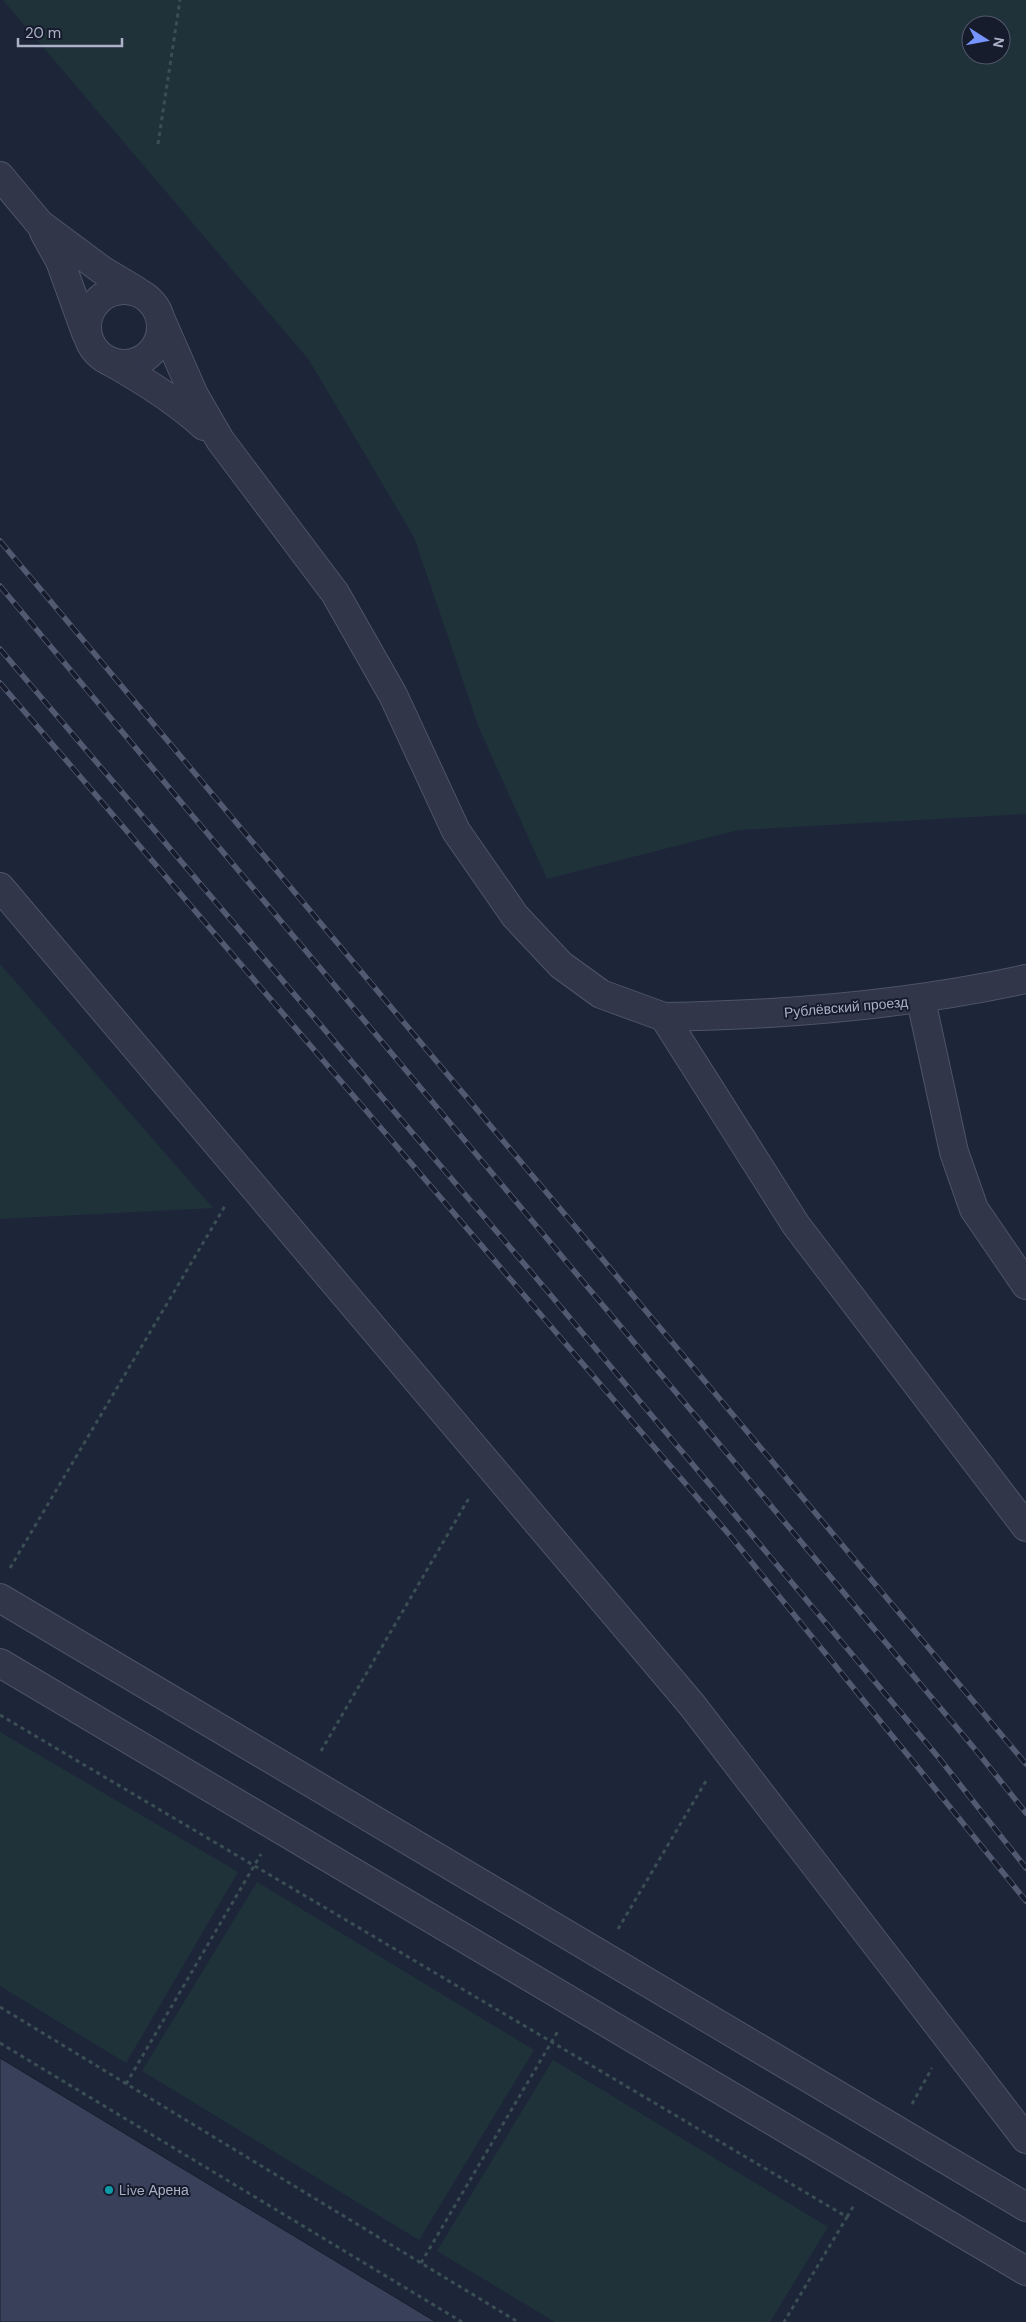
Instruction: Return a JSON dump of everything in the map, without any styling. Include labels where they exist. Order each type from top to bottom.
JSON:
[{"type":"street","points":[[0,176],[40,224],[60,260],[91,345],[100,356],[146,382],[182,406],[220,440]]},
{"type":"street","points":[[40,224],[102,270],[137,291],[152,303],[194,395],[220,440],[335,593],[393,695],[456,831],[515,916],[561,965],[601,994],[664,1017],[796,1225],[1026,1527]]},
{"type":"street","points":[[86,333],[89,314],[100,298],[111,291],[124,289],[137,291]]},
{"type":"street","points":[[111,362],[130,363],[148,356],[156,345],[161,333],[161,320]]},
{"type":"street","points":[[0,887],[692,1705],[1026,2139]]},
{"type":"street","name":"Рублёвский проезд","points":[[664,1017],[743,1016],[921,1000],[1026,979]]},
{"type":"street","points":[[921,1000],[954,1152],[974,1209],[1026,1285]]},
{"type":"street","points":[[2,1586],[304,1779],[1026,2207]]},
{"type":"street","points":[[0,1663],[1026,2270]]},
{"type":"path","points":[[158,144],[180,0]]},
{"type":"path","points":[[2,1586],[9,1570],[225,1206]]},
{"type":"path","points":[[304,1779],[469,1498]]},
{"type":"path","points":[[0,1715],[847,2217],[784,2322]]},
{"type":"path","points":[[602,1956],[706,1780]]},
{"type":"path","points":[[126,2084],[277,1826]]},
{"type":"path","points":[[421,2263],[574,2003]]},
{"type":"path","points":[[0,2007],[518,2322]]},
{"type":"path","points":[[0,2043],[462,2322]]},
{"type":"shaded area","points":[[3,0],[1026,0],[1026,814],[738,830],[547,879],[479,728],[414,537],[309,360]]},
{"type":"shaded area","points":[[0,964],[213,1208],[0,1219]]},
{"type":"shaded area","points":[[0,1732],[238,1872],[126,2063],[0,1986]]},
{"type":"shaded area","points":[[257,1882],[534,2050],[419,2240],[142,2071]]},
{"type":"shaded area","points":[[553,2060],[828,2227],[770,2322],[555,2322],[437,2251]]},
{"type":"building","name":"Live Арена","points":[[0,2058],[436,2322],[0,2322]]},
{"type":"railway","points":[[0,541],[1026,1764]]},
{"type":"railway","points":[[0,586],[979,1754],[1026,1813]]},
{"type":"railway","points":[[0,649],[549,1293],[939,1758],[1026,1868]]},
{"type":"railway","points":[[0,683],[732,1538],[1026,1901]]},
{"type":"place","name":"Live Арена","points":[[109,2190]]}]
